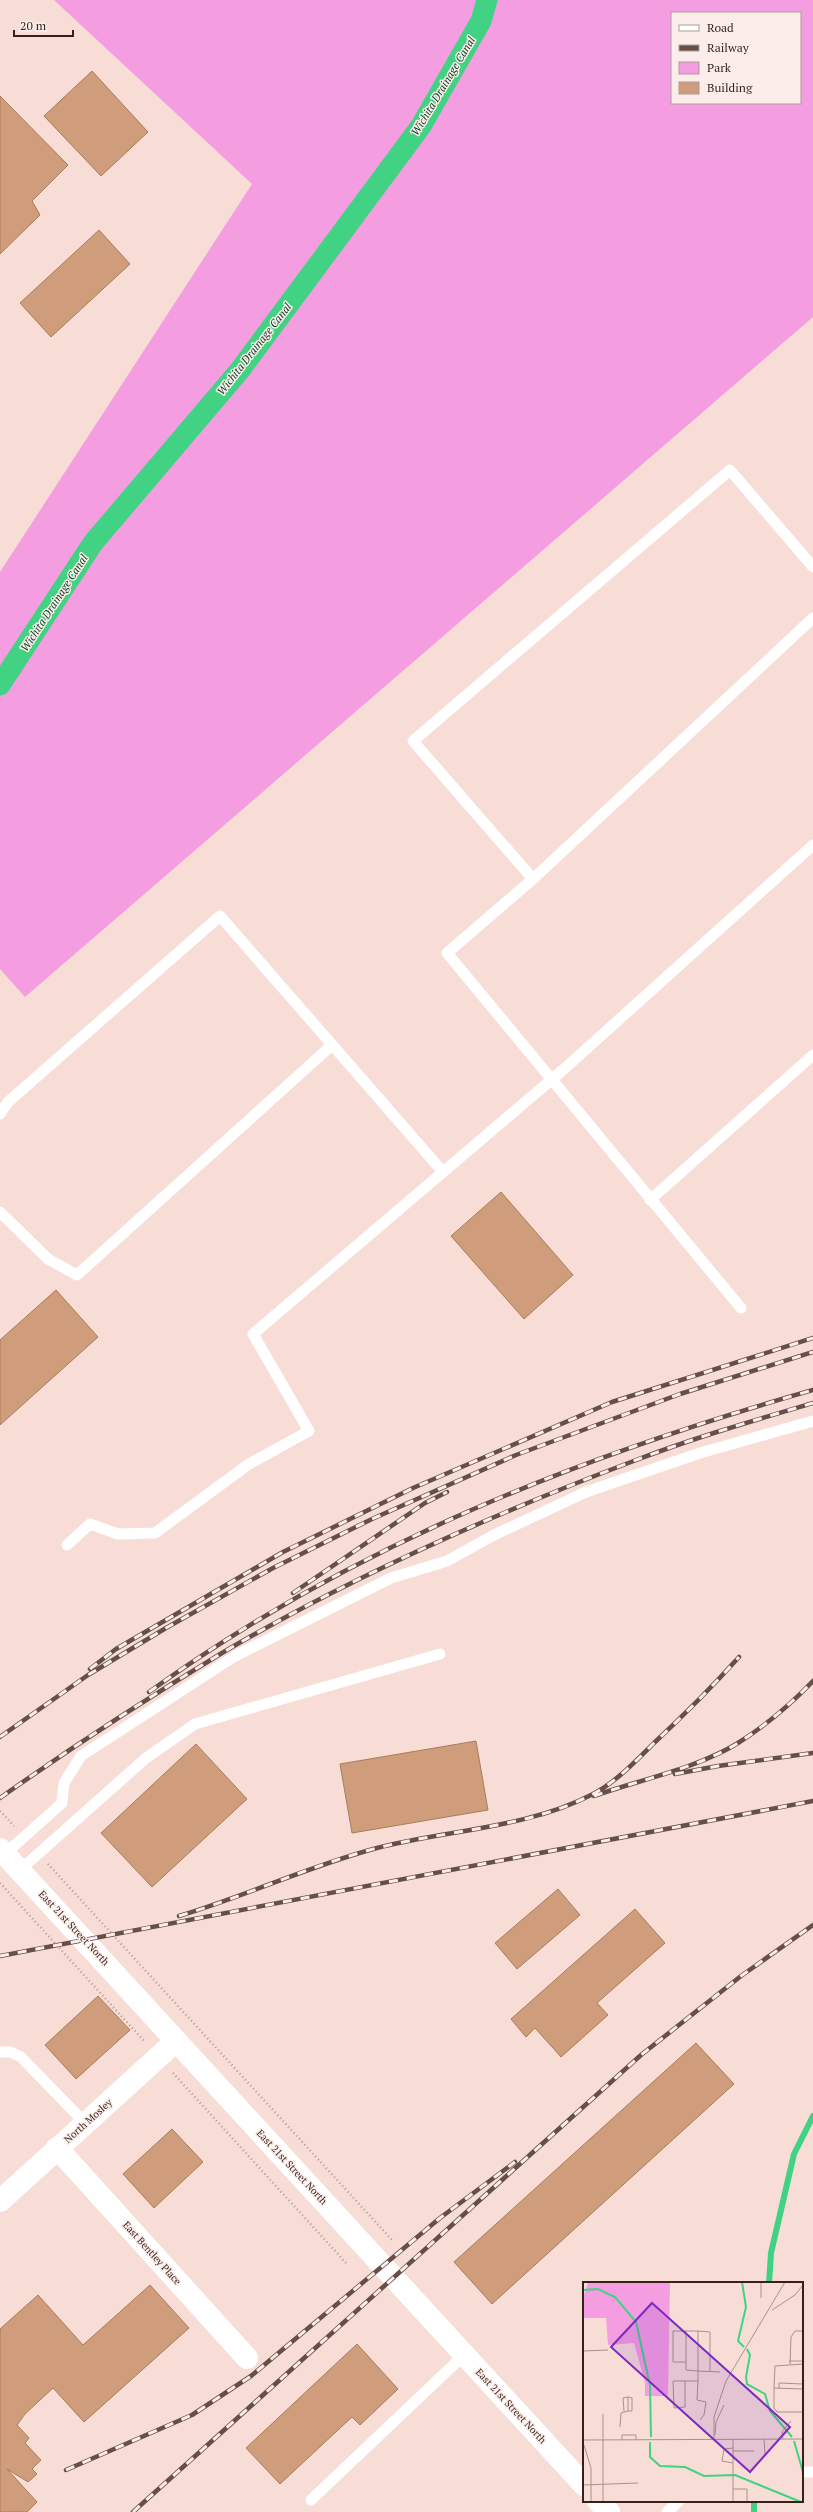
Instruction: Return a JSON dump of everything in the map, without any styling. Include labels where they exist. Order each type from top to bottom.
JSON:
[{"type":"main road","name":"East 21st Street North","points":[[2,1851],[583,2484]]},
{"type":"main road","name":"North Mosley","points":[[0,2201],[176,2041]]},
{"type":"main road","name":"East Bentley Place","points":[[57,2148],[247,2358]]},
{"type":"main road","points":[[599,2502],[608,2512]]},
{"type":"lane","points":[[533,878],[413,741],[730,470],[813,567]]},
{"type":"lane","points":[[741,1308],[447,953],[533,878],[813,618]]},
{"type":"lane","points":[[68,1545],[90,1524],[118,1534],[155,1533],[249,1464],[309,1431],[253,1334],[551,1080],[813,845]]},
{"type":"lane","points":[[0,1114],[8,1102],[220,916],[443,1172]]},
{"type":"lane","points":[[0,1212],[48,1259],[77,1276],[332,1045]]},
{"type":"lane","points":[[650,1200],[813,1055]]},
{"type":"lane","points":[[2,1851],[24,1837],[62,1803],[64,1783],[81,1756],[235,1656],[391,1578],[447,1561],[494,1535],[586,1492],[700,1453],[813,1421]]},
{"type":"lane","points":[[20,1870],[146,1758],[195,1724],[440,1654]]},
{"type":"lane","points":[[0,2052],[10,2052],[21,2057],[85,2123]]},
{"type":"lane","points":[[311,2500],[464,2355]]},
{"type":"lane","points":[[667,2512],[678,2502]]},
{"type":"path","points":[[0,1811],[24,1837]]},
{"type":"path","points":[[39,1853],[392,2240]]},
{"type":"green space","points":[[54,0],[813,0],[813,317],[25,997],[0,969],[0,572],[252,184]]},
{"type":"building","points":[[92,71],[148,132],[101,176],[44,116]]},
{"type":"building","points":[[0,96],[68,165],[32,201],[40,215],[0,254]]},
{"type":"building","points":[[99,230],[130,264],[51,337],[20,303]]},
{"type":"building","points":[[501,1192],[573,1275],[524,1319],[451,1236]]},
{"type":"building","points":[[56,1290],[98,1337],[0,1425],[0,1340]]},
{"type":"building","points":[[476,1741],[488,1810],[352,1833],[340,1764]]},
{"type":"building","points":[[196,1744],[247,1799],[152,1887],[101,1833]]},
{"type":"building","points":[[558,1889],[580,1915],[517,1969],[495,1943]]},
{"type":"building","points":[[635,1909],[665,1943],[597,2003],[608,2015],[561,2057],[535,2028],[526,2037],[511,2019]]},
{"type":"building","points":[[98,1996],[130,2030],[76,2079],[45,2045]]},
{"type":"building","points":[[696,2043],[734,2084],[492,2304],[454,2262]]},
{"type":"building","points":[[172,2129],[203,2162],[154,2208],[123,2174]]},
{"type":"building","points":[[150,2285],[189,2328],[84,2422],[53,2388],[25,2414],[17,2425],[29,2438],[25,2443],[41,2460],[32,2469],[37,2474],[28,2482],[7,2469],[37,2502],[27,2512],[0,2512],[0,2329],[38,2295],[83,2345]]},
{"type":"building","points":[[357,2344],[398,2389],[360,2425],[352,2417],[280,2484],[246,2448]]},
{"type":"waterway","name":"Wichita Drainage Canal","points":[[0,685],[93,543],[240,370],[421,126],[481,21],[487,0]]},
{"type":"waterway","points":[[769,2282],[771,2253],[794,2154],[813,2116]]},
{"type":"waterway","points":[[754,2502],[754,2512]]},
{"type":"railway","points":[[90,1669],[116,1649],[283,1552],[413,1488],[612,1402],[813,1338]]},
{"type":"railway","points":[[0,1737],[88,1675],[166,1628],[273,1568],[372,1519],[516,1455],[680,1394],[813,1352]]},
{"type":"railway","points":[[149,1692],[226,1640],[305,1593],[385,1550],[468,1512],[551,1477],[637,1445],[813,1390]]},
{"type":"railway","points":[[0,1798],[54,1760],[222,1653],[271,1625],[371,1573],[474,1526],[579,1482],[698,1438],[813,1403]]},
{"type":"railway","points":[[293,1593],[425,1503],[447,1492]]},
{"type":"railway","points":[[179,1916],[352,1855],[404,1842],[515,1821],[542,1814],[593,1794],[610,1784],[633,1764],[698,1701],[739,1657]]},
{"type":"railway","points":[[594,1796],[687,1767],[722,1752],[738,1743],[768,1722],[813,1681]]},
{"type":"railway","points":[[675,1774],[718,1766],[813,1753]]},
{"type":"railway","points":[[0,1956],[813,1801]]},
{"type":"railway","points":[[133,2512],[641,2055],[741,1976],[813,1925]]},
{"type":"railway","points":[[66,2470],[192,2415],[251,2376],[440,2218],[515,2162]]}]
